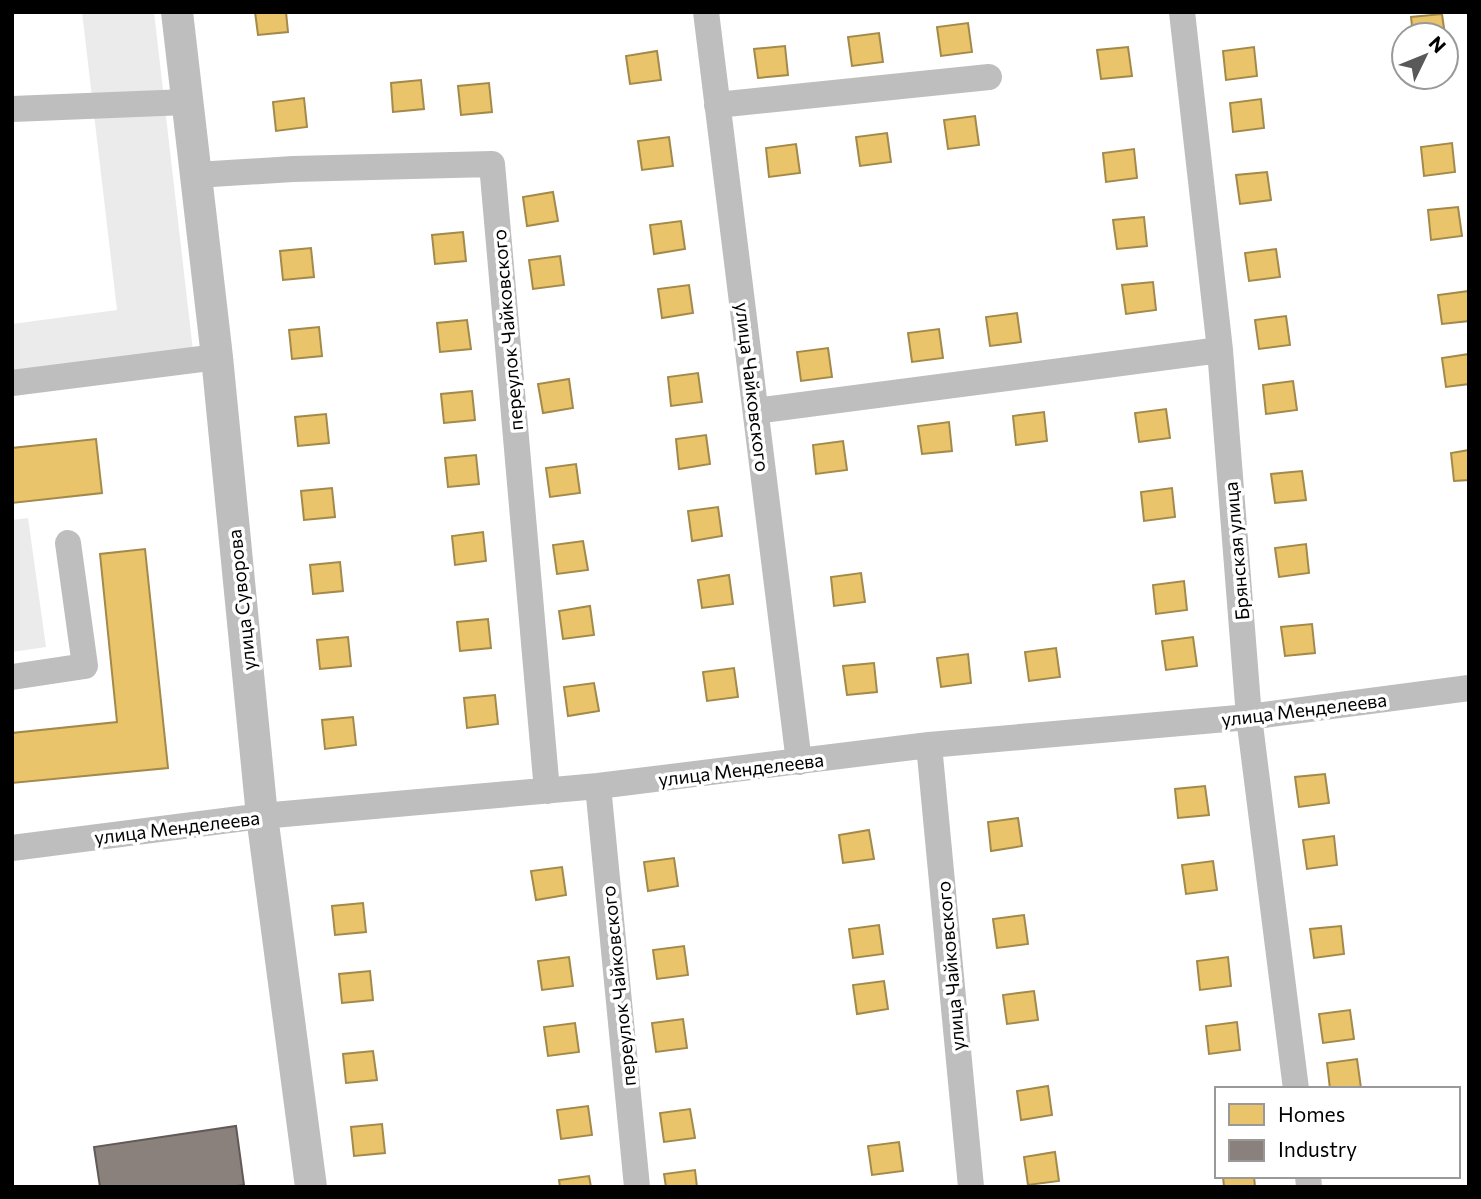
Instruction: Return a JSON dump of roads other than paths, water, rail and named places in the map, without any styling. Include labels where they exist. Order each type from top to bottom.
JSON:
[{"type":"street","name":"улица Суворова","points":[[177,12],[217,357],[262,816],[312,1187]]},
{"type":"street","name":"улица Чайковского","points":[[706,12],[799,762]]},
{"type":"street","name":"Брянская улица","points":[[1182,12],[1220,349],[1249,717],[1296,1087]]},
{"type":"street","points":[[717,106],[989,77]]},
{"type":"street","points":[[12,109],[187,102]]},
{"type":"street","name":"переулок Чайковского","points":[[196,175],[293,169],[492,164],[547,790]]},
{"type":"street","points":[[756,411],[1220,349]]},
{"type":"street","points":[[12,383],[217,357]]},
{"type":"street","points":[[12,677],[85,666],[68,543]]},
{"type":"street","name":"улица Менделеева","points":[[12,848],[262,816],[598,786],[929,745],[1249,717],[1469,688]]},
{"type":"street","name":"улица Чайковского","points":[[929,745],[971,1187]]},
{"type":"street","name":"переулок Чайковского","points":[[598,786],[637,1187]]}]
